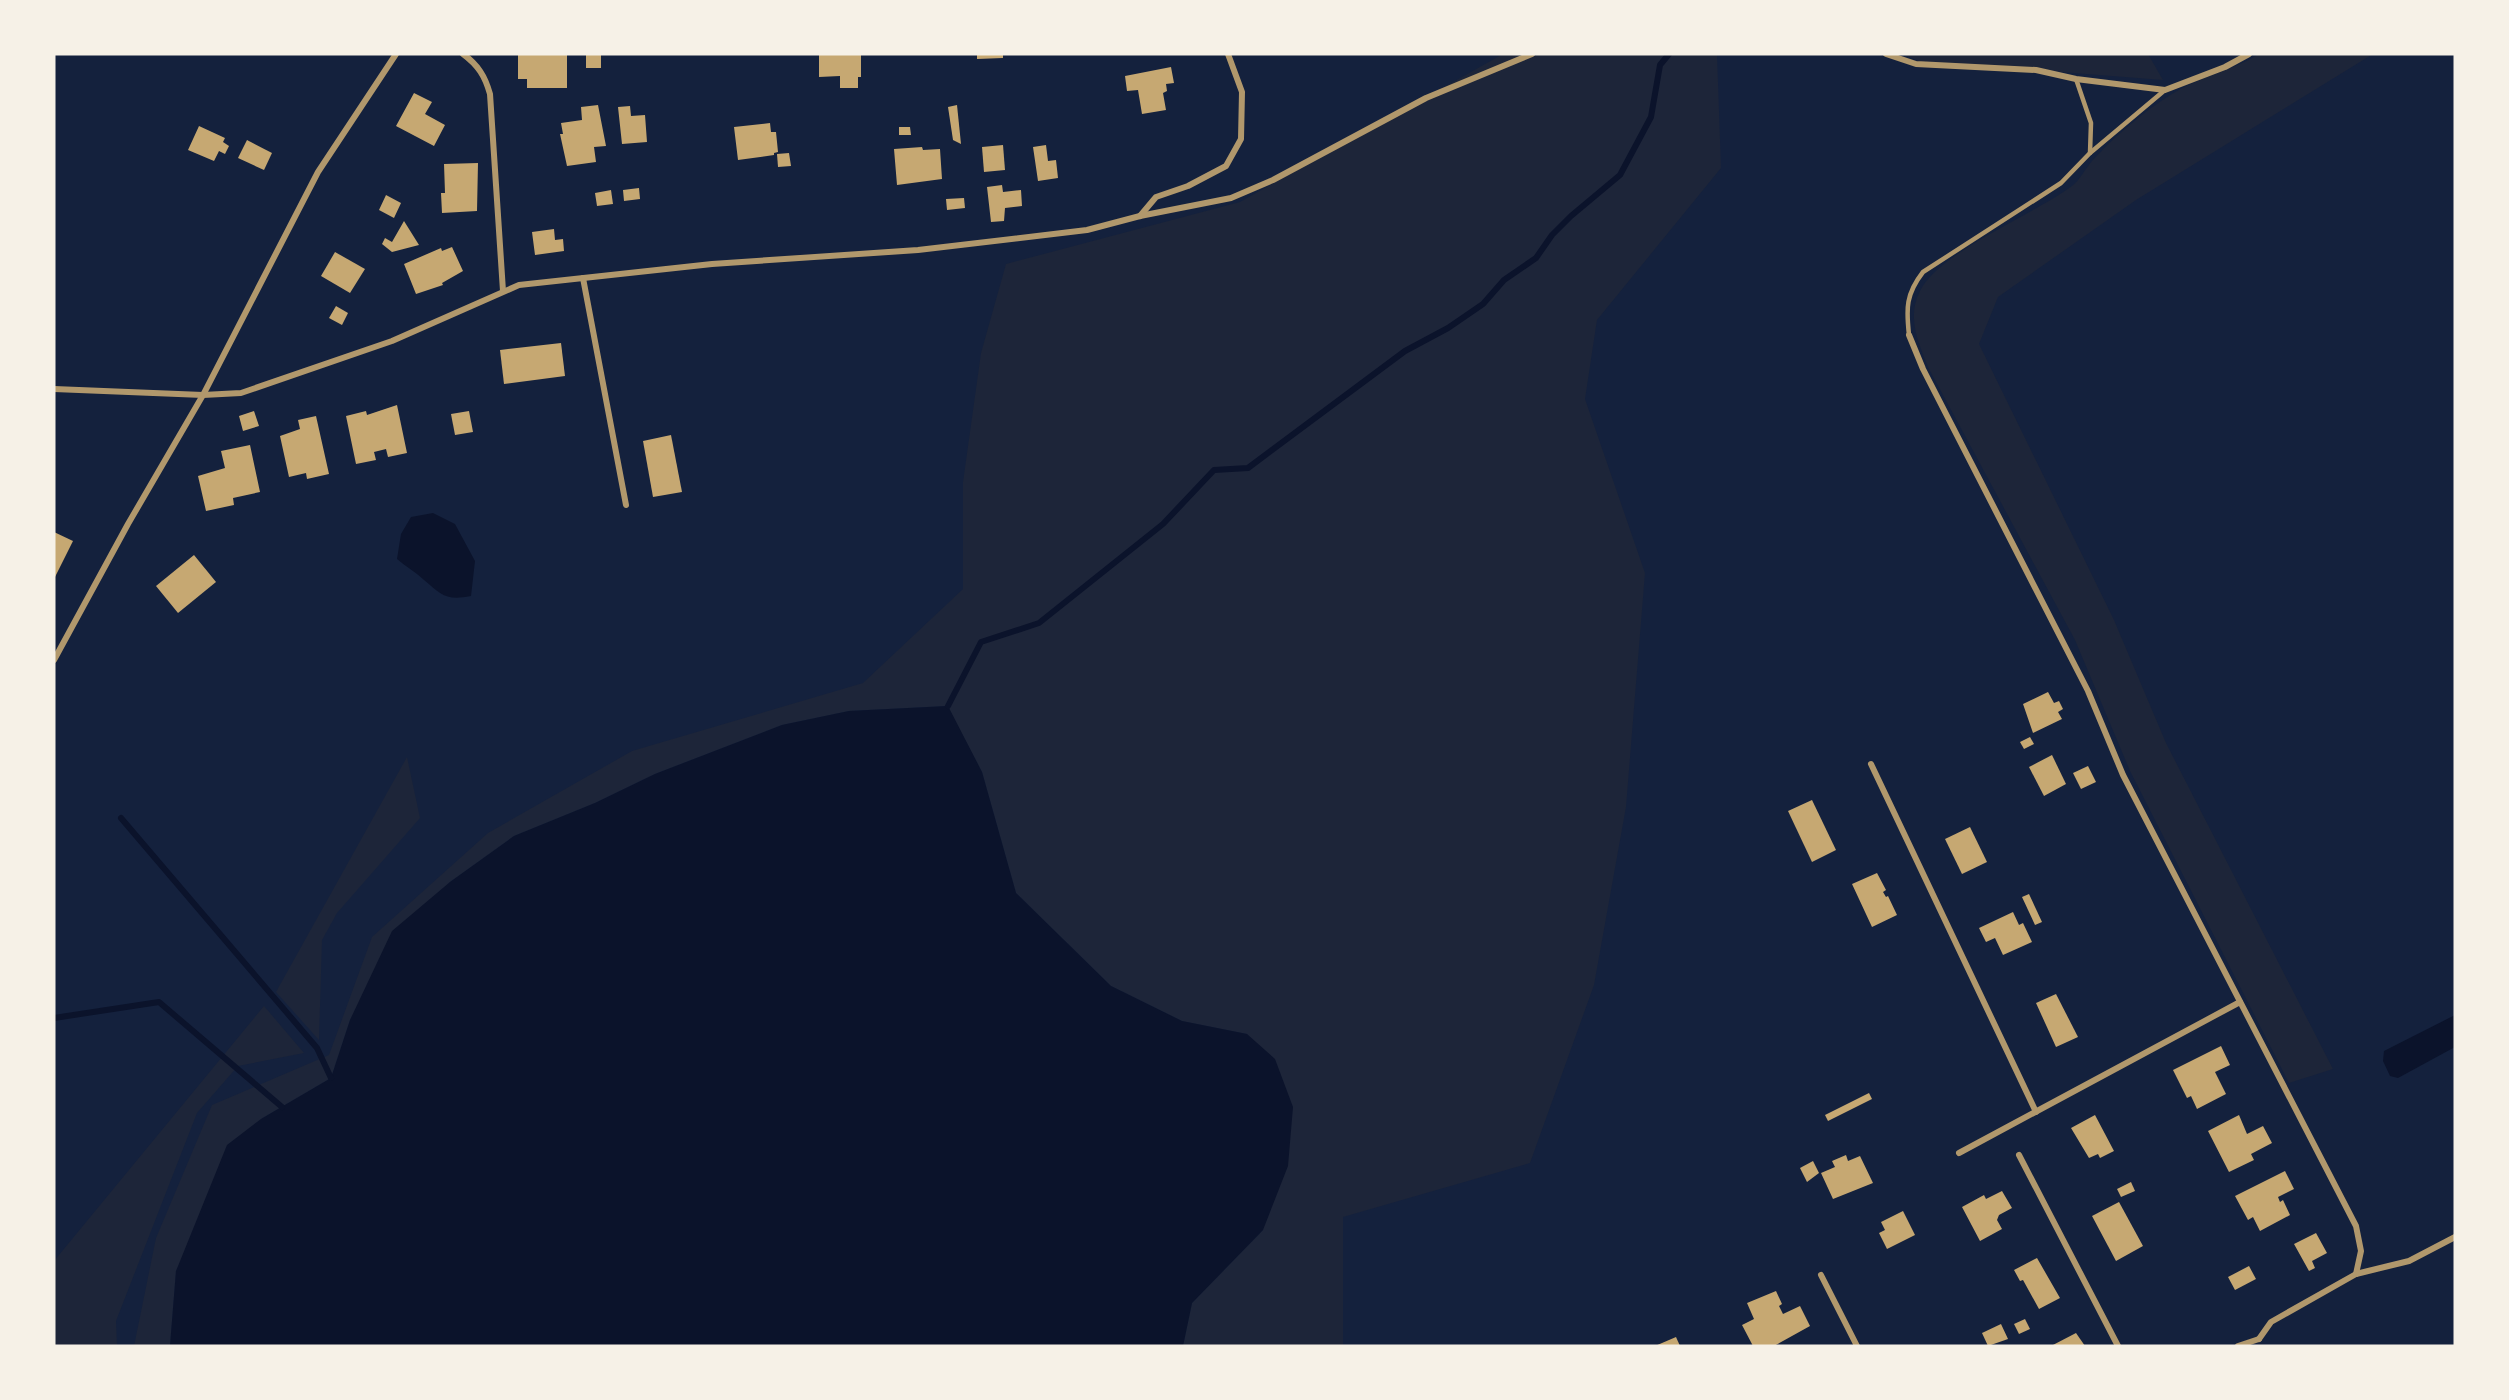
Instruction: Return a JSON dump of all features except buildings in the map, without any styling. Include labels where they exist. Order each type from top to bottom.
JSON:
[{"type":"street","points":[[54,660],[128,524],[204,395],[318,172],[396,54]]},
{"type":"street","points":[[463,54],[476,64],[486,81],[490,94],[503,291]]},
{"type":"street","points":[[1140,216],[1156,197],[1188,186],[1226,166],[1241,140],[1242,92],[1228,54]]},
{"type":"street","points":[[54,389],[204,395],[241,393],[392,341],[519,285],[712,264],[918,250],[1087,230],[1140,216],[1231,198],[1273,180],[1426,98],[1532,54]]},
{"type":"street","points":[[1886,54],[1916,64],[2036,70],[2076,79],[2166,90],[2225,67],[2248,54]]},
{"type":"street","points":[[584,278],[626,505]]},
{"type":"street","points":[[1909,335],[1923,369],[2088,691],[2123,775],[2356,1226],[2361,1251],[2356,1274]]},
{"type":"street","points":[[1871,764],[2036,1112]]},
{"type":"street","points":[[1959,1153],[2240,1002]]},
{"type":"street","points":[[2019,1155],[2118,1346]]},
{"type":"street","points":[[2238,1346],[2259,1339],[2271,1322],[2356,1274],[2409,1261],[2455,1237]]},
{"type":"street","points":[[1821,1275],[1857,1346]]},
{"type":"street","points":[[2259,1339],[2263,1346]]},
{"type":"lane","points":[[2076,79],[2091,123],[2090,153]]},
{"type":"lane","points":[[1909,335],[1906,311],[1911,288],[1923,272],[2061,183],[2090,153],[2166,90]]},
{"type":"shaded area","points":[[1503,54],[1717,54],[1721,168],[1597,320],[1585,399],[1645,573],[1626,807],[1594,985],[1530,1163],[1343,1217],[1343,1346],[1183,1346],[1192,1303],[1263,1230],[1247,1034],[1182,1021],[1111,986],[1016,893],[982,772],[947,706],[849,711],[782,725],[655,774],[595,803],[514,836],[450,882],[350,1020],[331,1078],[261,1119],[176,1271],[170,1346],[134,1346],[156,1238],[212,1105],[329,1055],[372,937],[488,833],[632,751],[863,683],[963,589],[963,482],[981,353],[1006,264],[1240,202]]},
{"type":"shaded area","points":[[1902,54],[2148,54],[2163,80],[1919,61]]},
{"type":"shaded area","points":[[2259,54],[2373,54],[2136,200],[1998,297],[1979,344],[2114,620],[2166,743],[2333,1069],[2289,1083],[2130,771],[2075,640],[1929,369],[1918,340],[1914,321],[1916,301],[1920,291],[1930,276],[1947,262],[1989,234],[2072,186],[2110,143],[2161,101],[2182,88]]},
{"type":"shaded area","points":[[433,513],[455,524],[475,561],[471,596],[450,597],[435,590],[397,559],[401,534],[411,517]]},
{"type":"shaded area","points":[[948,706],[982,772],[1016,893],[1111,986],[1182,1021],[1247,1034],[1275,1059],[1293,1107],[1288,1166],[1263,1230],[1192,1303],[1183,1346],[170,1346],[176,1271],[227,1145],[261,1119],[331,1078],[350,1020],[392,931],[450,882],[514,836],[595,803],[655,774],[782,725],[849,711]]},
{"type":"shaded area","points":[[407,757],[420,818],[337,913],[322,940],[319,1040],[276,992]]},
{"type":"shaded area","points":[[264,1006],[304,1053],[238,1066],[197,1113],[116,1321],[117,1346],[54,1346],[54,1261]]},
{"type":"shaded area","points":[[2455,1015],[2455,1047],[2398,1078],[2390,1076],[2383,1061],[2384,1051]]},
{"type":"waterway","points":[[948,706],[981,642],[1039,623],[1163,524],[1214,470],[1248,468],[1405,351],[1448,328],[1483,304],[1504,280],[1536,258],[1552,235],[1571,216],[1620,175],[1651,117],[1660,65],[1669,54]]},
{"type":"waterway","points":[[121,818],[317,1048],[331,1078]]},
{"type":"waterway","points":[[54,1018],[159,1002],[282,1107]]}]
